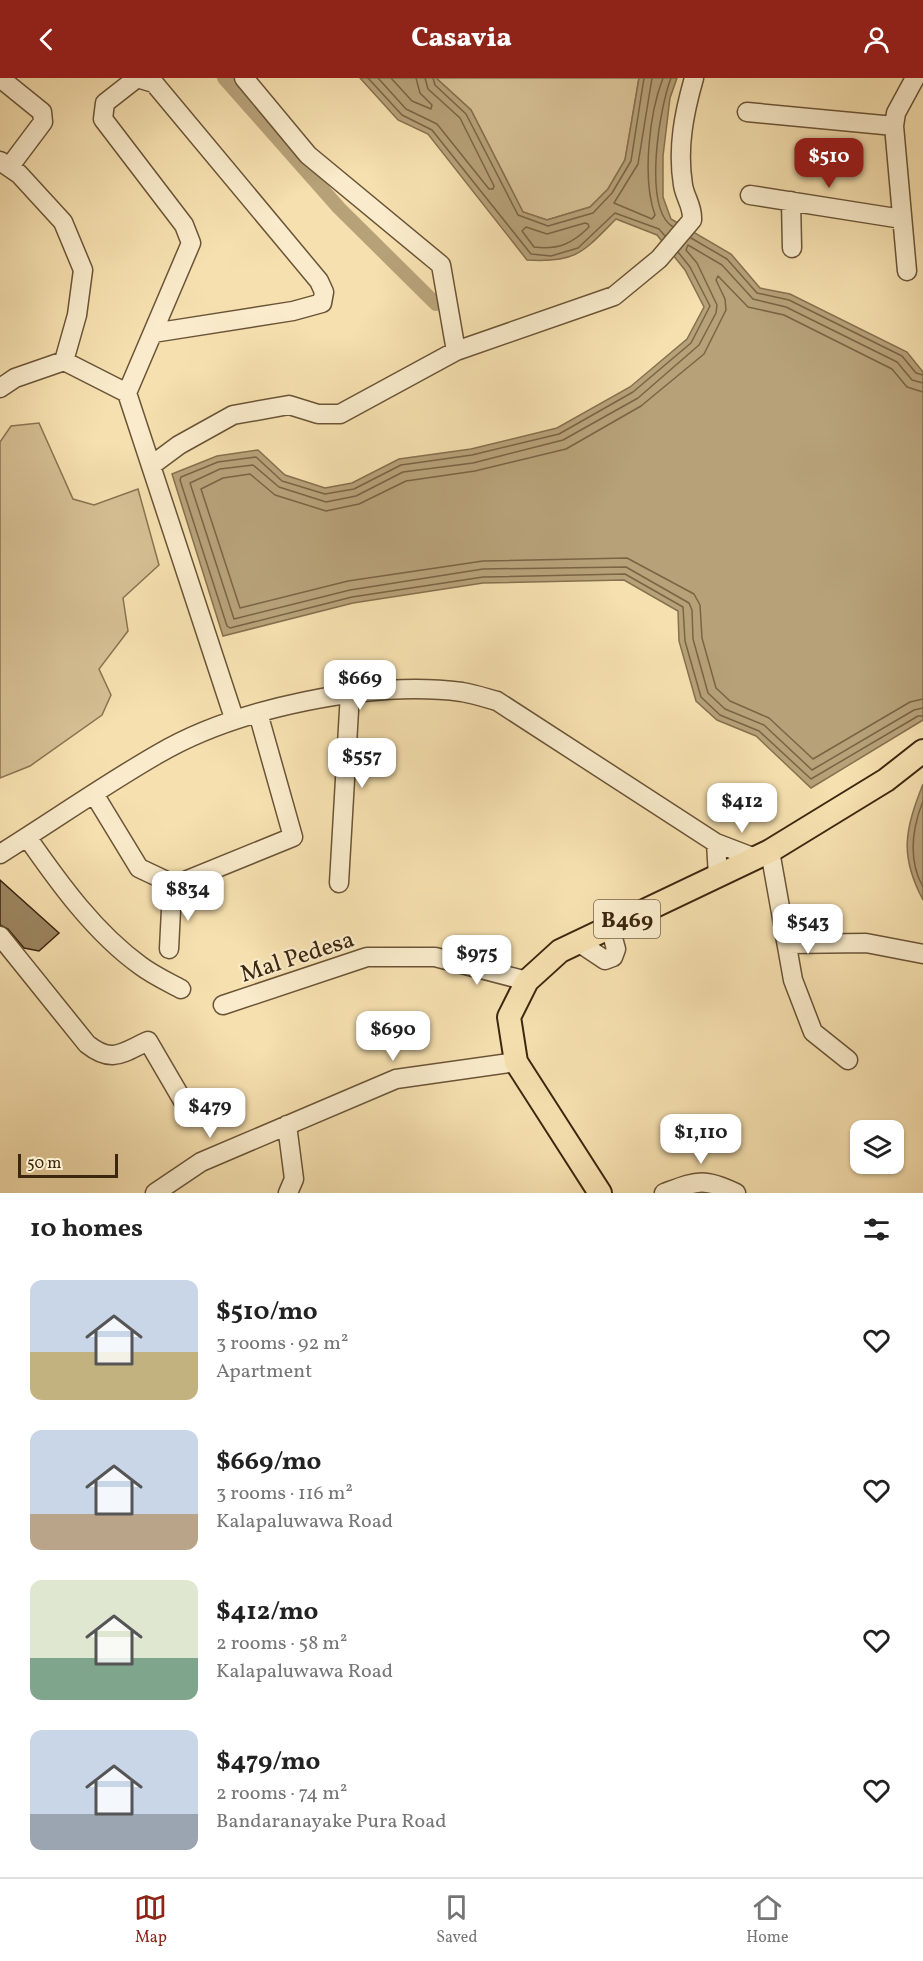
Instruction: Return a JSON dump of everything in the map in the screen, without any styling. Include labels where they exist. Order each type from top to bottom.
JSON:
[{"type":"main road","name":"B469","points":[[600,1193],[516,1062],[509,1017],[527,981],[560,951],[762,854],[886,780],[923,751]]},
{"type":"street","points":[[0,78],[42,112],[43,122],[5,163],[63,222],[83,270],[77,315],[64,361]]},
{"type":"street","points":[[153,333],[293,311],[322,303],[324,292],[319,280],[154,83],[137,78],[105,103],[103,119],[184,225],[191,243],[127,393],[234,718]]},
{"type":"street","points":[[244,78],[308,155],[441,265],[456,351]]},
{"type":"street","points":[[152,465],[179,445],[233,415],[289,405],[318,414],[340,414],[456,351],[614,296],[658,259],[692,220],[693,208],[683,186],[681,148],[683,117],[694,78]]},
{"type":"street","points":[[907,271],[894,126],[896,113],[915,78]]},
{"type":"street","points":[[747,112],[894,126]]},
{"type":"street","points":[[750,195],[902,219]]},
{"type":"street","points":[[791,201],[792,248]]},
{"type":"street","points":[[0,388],[15,378],[64,361],[127,393]]},
{"type":"street","points":[[0,854],[160,752],[234,718],[350,693],[421,689],[463,693],[497,701],[716,843],[762,854],[788,944],[793,980],[813,1032],[848,1060]]},
{"type":"street","points":[[339,883],[350,693]]},
{"type":"street","points":[[169,949],[172,890],[175,885],[293,837],[258,713]]},
{"type":"street","points":[[94,794],[139,868],[175,885]]},
{"type":"street","points":[[27,837],[84,911],[113,943],[142,967],[181,989]]},
{"type":"street","points":[[716,843],[718,876]]},
{"type":"street","points":[[0,936],[87,1044],[101,1055],[114,1056],[148,1041],[183,1101]]},
{"type":"street","points":[[788,944],[866,943],[923,954]]},
{"type":"street","name":"Mal Pedesa","points":[[223,1005],[368,957],[435,957],[527,981]]},
{"type":"street","points":[[155,1193],[201,1162],[396,1079],[516,1062]]},
{"type":"street","points":[[287,1125],[294,1179],[288,1193]]},
{"type":"street","points":[[664,1193],[690,1183],[714,1182],[736,1193]]},
{"type":"shaded area","points":[[436,78],[639,78],[625,160],[608,189],[590,207],[547,220],[523,212],[471,110]]},
{"type":"shaded area","points":[[39,423],[73,499],[94,505],[138,489],[159,565],[123,598],[128,631],[99,669],[111,695],[102,715],[30,766],[0,778],[0,442],[11,426]]},
{"type":"water","points":[[360,78],[436,78],[471,110],[523,212],[547,220],[590,207],[608,189],[625,160],[639,78],[677,78],[670,98],[663,156],[663,197],[671,219],[731,254],[760,288],[790,294],[907,352],[923,372],[923,720],[811,788],[756,736],[717,720],[696,701],[679,641],[678,611],[624,580],[483,583],[353,603],[223,636],[172,474],[217,456],[258,450],[285,475],[325,488],[352,483],[399,459],[471,449],[557,428],[630,387],[687,339],[704,307],[685,270],[657,235],[616,219],[578,253],[557,260],[527,260],[428,134],[398,120]]},
{"type":"water","points":[[923,784],[923,900],[910,869],[907,842],[912,815]]},
{"type":"building","points":[[0,880],[59,933],[39,951],[24,948],[8,929],[0,925]]},
{"type":"waterway","points":[[224,78],[339,208],[436,304]]}]
